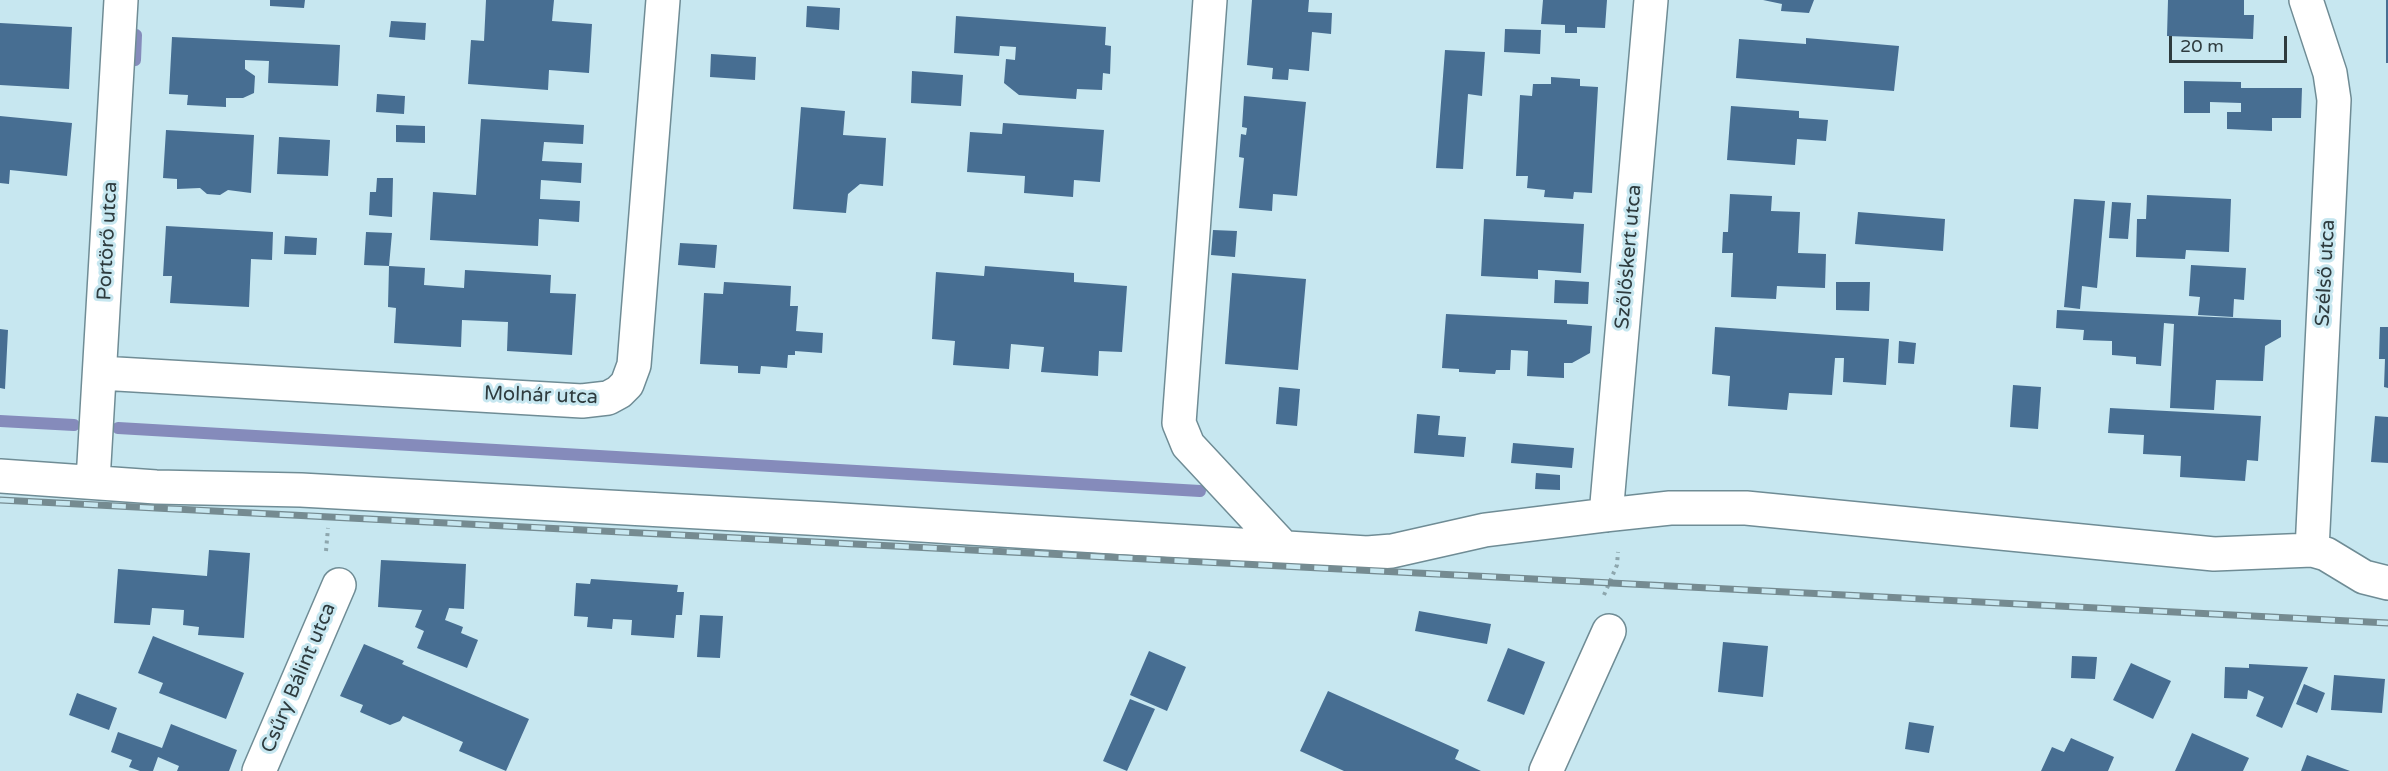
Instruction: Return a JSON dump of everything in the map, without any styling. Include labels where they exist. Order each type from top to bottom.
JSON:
[{"type":"street","name":"Portörő utca","points":[[93,481],[121,0]]},
{"type":"street","name":"Molnár utca","points":[[100,373],[582,400],[608,398],[619,392],[631,376],[636,353],[663,0]]},
{"type":"street","points":[[1210,0],[1179,423],[1188,445],[1284,548]]},
{"type":"street","name":"Szőlőskert utca","points":[[1613,514],[1651,0]]},
{"type":"street","name":"Szélső utca","points":[[2306,0],[2330,73],[2334,100],[2312,550]]},
{"type":"street","points":[[0,476],[826,519],[1349,553],[1392,551],[1485,530],[1613,514],[1670,508],[1746,508],[1935,529],[2095,540],[2197,553],[2240,554],[2287,549],[2312,550],[2326,554],[2364,577],[2388,583]]},
{"type":"street","name":"Csűry Bálint utca","points":[[259,771],[339,585]]},
{"type":"street","points":[[1546,771],[1606,616]]},
{"type":"path","points":[[1606,616],[1617,565],[1613,514]]},
{"type":"building","points":[[270,0],[305,0],[304,8],[270,6]]},
{"type":"building","points":[[486,0],[554,0],[552,21],[592,24],[589,73],[549,70],[548,90],[468,84],[471,40],[484,41]]},
{"type":"building","points":[[1252,0],[1309,0],[1308,12],[1332,13],[1331,34],[1312,32],[1309,71],[1289,69],[1288,80],[1272,79],[1273,68],[1247,65]]},
{"type":"building","points":[[1543,0],[1607,0],[1605,28],[1577,27],[1577,33],[1565,33],[1565,25],[1541,24]]},
{"type":"building","points":[[1763,0],[1814,0],[1809,13],[1781,11],[1782,4]]},
{"type":"building","points":[[2168,0],[2244,0],[2244,15],[2254,15],[2253,39],[2167,36]]},
{"type":"building","points":[[2386,0],[2388,0],[2388,63],[2386,63]]},
{"type":"building","points":[[807,6],[840,8],[839,30],[806,27]]},
{"type":"building","points":[[956,16],[1106,27],[1105,45],[1111,46],[1110,74],[1103,73],[1102,90],[1077,89],[1076,99],[1019,95],[1004,83],[1006,59],[1015,60],[1016,47],[1000,46],[999,56],[954,53]]},
{"type":"building","points":[[391,21],[426,23],[425,40],[389,37]]},
{"type":"building","points":[[0,23],[72,27],[69,89],[0,85]]},
{"type":"building","points":[[1505,29],[1541,30],[1540,54],[1504,52]]},
{"type":"building","points":[[172,37],[340,45],[338,86],[268,83],[269,61],[245,60],[245,69],[255,76],[254,93],[243,98],[226,98],[226,107],[187,105],[188,95],[169,94]]},
{"type":"building","points":[[1806,38],[1899,46],[1894,91],[1736,78],[1739,39],[1806,44]]},
{"type":"building","points":[[1445,50],[1485,52],[1482,96],[1468,94],[1463,169],[1436,168]]},
{"type":"building","points":[[711,54],[756,57],[755,80],[710,77]]},
{"type":"building","points":[[912,71],[963,75],[961,106],[911,103]]},
{"type":"building","points":[[1551,77],[1580,79],[1580,86],[1598,87],[1592,193],[1574,192],[1573,199],[1544,197],[1545,190],[1527,188],[1528,176],[1516,176],[1520,95],[1532,96],[1533,84],[1551,84]]},
{"type":"building","points":[[2184,81],[2241,82],[2241,88],[2302,88],[2301,118],[2272,118],[2272,131],[2227,129],[2227,112],[2241,112],[2241,103],[2210,102],[2210,113],[2184,113]]},
{"type":"building","points":[[377,94],[405,96],[404,114],[376,112]]},
{"type":"building","points":[[1244,96],[1306,102],[1297,196],[1273,194],[1272,211],[1239,208],[1244,158],[1239,157],[1241,134],[1246,135],[1247,128],[1242,127]]},
{"type":"building","points":[[1731,106],[1799,111],[1799,118],[1828,120],[1826,141],[1797,139],[1795,165],[1727,160]]},
{"type":"building","points":[[801,107],[845,111],[843,135],[886,138],[883,186],[860,184],[848,194],[846,213],[793,209]]},
{"type":"building","points":[[0,116],[72,123],[67,176],[10,170],[9,184],[0,183]]},
{"type":"building","points":[[481,119],[584,125],[583,144],[544,142],[542,161],[582,163],[581,183],[541,180],[540,199],[580,201],[579,222],[539,219],[538,246],[430,240],[433,192],[476,195]]},
{"type":"building","points":[[1003,123],[1104,130],[1100,182],[1074,180],[1073,197],[1024,193],[1025,176],[967,172],[970,132],[1002,134]]},
{"type":"building","points":[[396,125],[425,126],[425,143],[396,142]]},
{"type":"building","points":[[166,130],[254,135],[251,193],[228,190],[220,195],[207,194],[200,188],[177,189],[177,179],[163,178]]},
{"type":"building","points":[[279,137],[330,140],[328,176],[277,174]]},
{"type":"building","points":[[377,178],[393,178],[392,217],[369,215],[370,192],[376,192]]},
{"type":"building","points":[[1730,194],[1772,196],[1771,211],[1800,212],[1798,253],[1826,254],[1825,288],[1777,286],[1776,299],[1731,297],[1733,253],[1722,253],[1723,232],[1728,232]]},
{"type":"building","points":[[2147,195],[2231,199],[2229,252],[2186,250],[2185,259],[2136,257],[2137,219],[2146,219]]},
{"type":"building","points":[[2074,199],[2105,201],[2097,288],[2082,286],[2080,309],[2064,307]]},
{"type":"building","points":[[2112,202],[2131,203],[2128,239],[2109,238]]},
{"type":"building","points":[[1858,212],[1945,219],[1943,251],[1855,244]]},
{"type":"building","points":[[1484,219],[1584,224],[1581,273],[1538,270],[1538,279],[1481,276]]},
{"type":"building","points":[[166,226],[273,232],[272,260],[251,259],[249,307],[170,303],[172,276],[163,276]]},
{"type":"building","points":[[1213,230],[1237,231],[1235,257],[1211,255]]},
{"type":"building","points":[[366,232],[392,233],[389,266],[364,265]]},
{"type":"building","points":[[285,236],[317,238],[316,255],[284,254]]},
{"type":"building","points":[[680,243],[717,245],[715,268],[678,265]]},
{"type":"building","points":[[2191,265],[2246,268],[2244,300],[2234,299],[2233,317],[2198,315],[2200,297],[2189,296]]},
{"type":"building","points":[[389,266],[425,268],[424,285],[464,288],[465,270],[551,275],[550,293],[576,294],[572,355],[507,351],[508,322],[462,320],[461,347],[394,343],[396,308],[388,307]]},
{"type":"building","points":[[985,266],[1074,273],[1074,282],[1127,286],[1122,352],[1099,351],[1098,376],[1041,372],[1044,347],[1011,344],[1009,369],[953,365],[955,341],[932,339],[936,272],[984,276]]},
{"type":"building","points":[[1232,273],[1306,279],[1298,370],[1225,364]]},
{"type":"building","points":[[1555,280],[1589,282],[1588,304],[1554,303]]},
{"type":"building","points":[[724,282],[791,286],[790,306],[798,306],[796,331],[823,333],[822,353],[795,351],[795,355],[788,355],[787,368],[761,366],[760,374],[738,373],[738,366],[700,364],[704,293],[723,294]]},
{"type":"building","points":[[1836,282],[1870,282],[1869,311],[1836,310]]},
{"type":"building","points":[[2057,310],[2281,320],[2281,337],[2265,346],[2263,381],[2216,380],[2214,410],[2170,408],[2174,324],[2164,323],[2161,366],[2136,364],[2136,357],[2112,355],[2112,341],[2083,340],[2084,330],[2056,328]]},
{"type":"building","points":[[1446,314],[1567,320],[1567,324],[1592,326],[1590,353],[1572,363],[1564,363],[1564,378],[1527,376],[1528,351],[1511,350],[1510,370],[1496,370],[1495,374],[1459,372],[1459,369],[1442,368]]},
{"type":"building","points":[[1715,327],[1889,339],[1886,385],[1843,382],[1844,358],[1835,358],[1832,395],[1789,393],[1787,410],[1728,406],[1730,376],[1712,374]]},
{"type":"building","points":[[2380,327],[2388,327],[2388,388],[2384,387],[2385,359],[2379,359]]},
{"type":"building","points":[[0,329],[8,330],[5,389],[0,388]]},
{"type":"building","points":[[1899,341],[1916,343],[1914,364],[1898,363]]},
{"type":"building","points":[[2013,385],[2041,387],[2038,429],[2010,427]]},
{"type":"building","points":[[1279,387],[1300,389],[1297,426],[1276,424]]},
{"type":"building","points":[[2110,408],[2261,416],[2258,461],[2247,460],[2245,481],[2180,477],[2181,456],[2143,454],[2144,435],[2108,433]]},
{"type":"building","points":[[1417,414],[1440,416],[1438,435],[1466,437],[1464,457],[1414,453]]},
{"type":"building","points":[[2375,416],[2388,417],[2388,463],[2371,462]]},
{"type":"building","points":[[1513,443],[1574,448],[1572,468],[1511,463]]},
{"type":"building","points":[[1536,473],[1560,475],[1560,490],[1535,489]]},
{"type":"building","points":[[209,550],[250,553],[244,638],[198,635],[199,627],[183,625],[184,610],[152,608],[150,625],[114,623],[118,569],[207,576]]},
{"type":"building","points":[[381,560],[466,564],[464,609],[449,608],[445,620],[463,627],[461,633],[478,640],[467,668],[417,648],[424,631],[415,627],[422,610],[378,607]]},
{"type":"building","points":[[591,579],[678,585],[677,592],[684,592],[682,615],[676,615],[674,638],[631,635],[632,620],[613,619],[612,629],[587,627],[588,617],[574,616],[576,583],[590,584]]},
{"type":"building","points":[[1419,611],[1491,624],[1487,644],[1415,631]]},
{"type":"building","points":[[700,615],[723,616],[720,658],[697,657]]},
{"type":"building","points":[[153,636],[244,673],[226,719],[159,693],[163,683],[138,673]]},
{"type":"building","points":[[1723,642],[1768,646],[1763,697],[1718,692]]},
{"type":"building","points":[[364,644],[404,661],[402,664],[529,719],[506,771],[459,751],[463,742],[403,716],[400,721],[390,725],[360,712],[363,705],[340,696]]},
{"type":"building","points":[[1508,648],[1545,662],[1524,715],[1487,701]]},
{"type":"building","points":[[1149,651],[1186,667],[1167,711],[1130,695]]},
{"type":"building","points":[[2072,656],[2097,657],[2095,679],[2071,678]]},
{"type":"building","points":[[2131,663],[2171,681],[2153,719],[2113,700]]},
{"type":"building","points":[[2249,664],[2308,667],[2282,728],[2256,716],[2264,697],[2248,690],[2247,699],[2224,698],[2225,667],[2249,668]]},
{"type":"building","points":[[2334,675],[2385,679],[2382,713],[2331,710]]},
{"type":"building","points":[[2304,684],[2325,693],[2317,713],[2296,704]]},
{"type":"building","points":[[1328,691],[1459,750],[1455,759],[1481,771],[1344,771],[1300,751]]},
{"type":"building","points":[[77,693],[117,708],[109,730],[69,715]]},
{"type":"building","points":[[1130,699],[1155,709],[1127,771],[1103,761]]},
{"type":"building","points":[[1909,722],[1934,726],[1929,753],[1905,749]]},
{"type":"building","points":[[171,724],[237,750],[229,771],[177,771],[179,766],[158,757],[153,771],[140,771],[129,767],[132,760],[111,752],[118,732],[162,748]]},
{"type":"building","points":[[2192,733],[2249,758],[2243,771],[2175,771]]},
{"type":"building","points":[[2071,738],[2114,757],[2108,771],[2041,771],[2052,747],[2064,752]]},
{"type":"building","points":[[2307,755],[2350,771],[2301,771]]},
{"type":"waterway","points":[[135,60],[136,35]]},
{"type":"waterway","points":[[0,421],[74,425]]},
{"type":"waterway","points":[[118,428],[1200,491]]},
{"type":"railway","points":[[0,500],[2388,623]]}]
